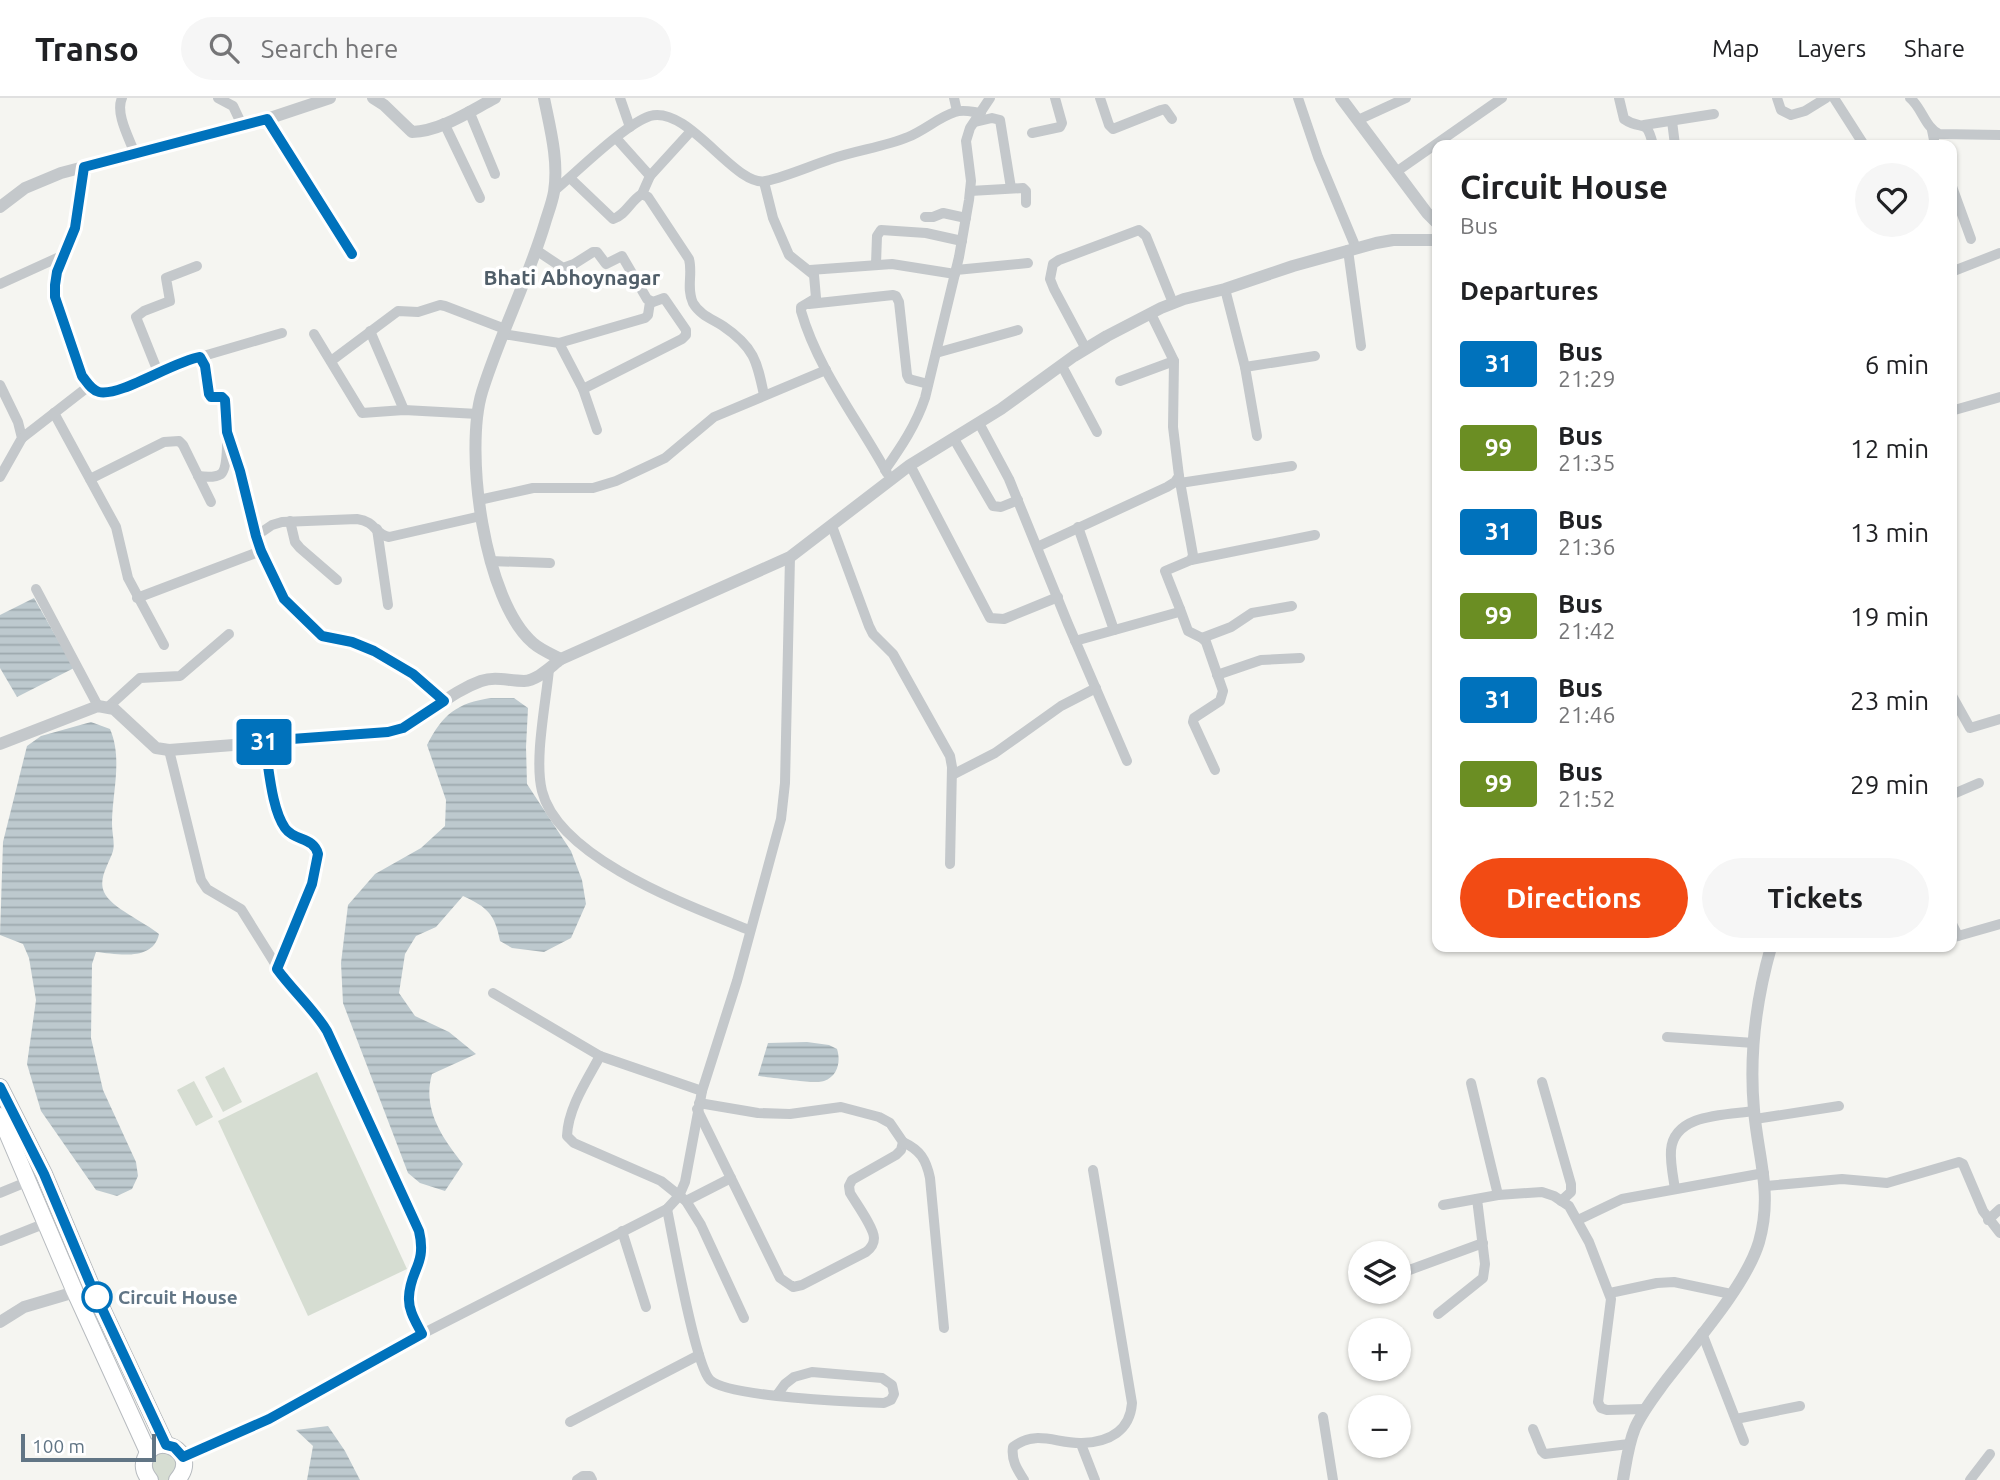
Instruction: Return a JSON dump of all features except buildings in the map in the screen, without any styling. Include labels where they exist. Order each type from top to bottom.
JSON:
[{"type":"main road","points":[[0,1087],[44,1174],[90,1283],[166,1445]]},
{"type":"main road","points":[[0,1116],[75,1292],[148,1452]]},
{"type":"main road","points":[[144,1478],[144,1462],[148,1452],[155,1447],[166,1445],[174,1447],[183,1457],[183,1470],[178,1480]]},
{"type":"street","points":[[122,98],[119,105],[135,153]]},
{"type":"street","points":[[218,98],[233,106],[242,125]]},
{"type":"street","points":[[0,207],[39,181],[267,119],[307,102],[330,98]]},
{"type":"street","points":[[373,98],[384,104],[412,132],[424,131],[444,123],[495,98]]},
{"type":"street","points":[[544,98],[555,157],[554,191],[536,250],[482,393],[478,414],[479,500],[498,590],[520,629],[533,643],[561,659]]},
{"type":"street","points":[[620,98],[630,127]]},
{"type":"street","points":[[954,98],[957,111]]},
{"type":"street","points":[[103,707],[114,709],[126,718],[156,748],[169,750],[388,732],[403,728],[444,701],[480,682],[492,678],[525,681],[537,677],[561,659],[790,557],[832,526],[888,474],[919,416],[962,242],[970,191],[966,141],[990,98]]},
{"type":"street","points":[[1032,133],[1060,127],[1062,123],[1055,98]]},
{"type":"street","points":[[1100,98],[1109,125],[1113,129],[1161,110],[1165,110],[1172,119]]},
{"type":"street","points":[[1298,98],[1352,249],[1361,346]]},
{"type":"street","points":[[1341,98],[1432,218]]},
{"type":"street","points":[[1358,120],[1406,98]]},
{"type":"street","points":[[1442,140],[1502,98]]},
{"type":"street","points":[[1619,98],[1624,119],[1630,123],[1644,125],[1714,114]]},
{"type":"street","points":[[1777,98],[1781,110],[1791,115],[1805,111],[1826,98]]},
{"type":"street","points":[[1834,98],[1861,140]]},
{"type":"street","points":[[1910,98],[1932,130],[1934,140]]},
{"type":"street","points":[[469,111],[495,174]]},
{"type":"street","points":[[554,191],[630,127],[652,115],[663,115],[691,131],[747,178],[764,182],[834,158],[907,138],[957,111],[978,117],[997,117],[1000,120],[1011,188]]},
{"type":"street","points":[[267,119],[352,254]]},
{"type":"street","points":[[1672,121],[1674,140]]},
{"type":"street","points":[[444,123],[480,198]]},
{"type":"street","points":[[1644,125],[1648,128],[1652,140]]},
{"type":"street","points":[[1932,130],[1939,134],[2000,135]]},
{"type":"street","points":[[570,178],[613,219],[619,217],[642,194],[650,176],[691,131]]},
{"type":"street","points":[[616,138],[650,176]]},
{"type":"street","points":[[1396,172],[1432,147]]},
{"type":"street","points":[[84,167],[78,213],[66,254],[57,272],[55,297],[82,376],[89,386],[98,392],[111,392],[200,357],[282,333]]},
{"type":"street","points":[[764,182],[773,218],[789,255],[810,270],[816,280],[817,294],[813,302],[801,307],[802,315],[826,370],[888,474]]},
{"type":"street","points":[[970,191],[1023,188],[1026,191],[1026,203]]},
{"type":"street","points":[[642,194],[648,197],[689,259],[689,288],[695,306],[704,316],[722,326],[750,350],[758,366],[764,395]]},
{"type":"street","points":[[1957,200],[1972,239]]},
{"type":"street","points":[[925,216],[933,217],[943,213],[966,218]]},
{"type":"street","points":[[1086,349],[1049,279],[1052,264],[1059,260],[1139,229],[1146,236],[1173,303]]},
{"type":"street","points":[[876,264],[877,236],[881,230],[926,233],[962,242]]},
{"type":"street","points":[[888,474],[910,465],[954,439],[1086,349],[1173,303],[1352,249],[1393,240],[1432,240]]},
{"type":"street","points":[[331,361],[398,311],[418,312],[440,305],[504,332],[559,343],[648,315],[650,302],[622,256],[606,264],[597,252],[593,252],[563,268],[536,250]]},
{"type":"street","points":[[1957,270],[2000,253]]},
{"type":"street","points":[[0,284],[66,254]]},
{"type":"street","points":[[810,270],[876,264],[956,272],[1028,263]]},
{"type":"street","points":[[158,372],[136,317],[170,301],[166,278],[197,266]]},
{"type":"street","points":[[1225,289],[1245,368],[1257,436]]},
{"type":"street","points":[[805,305],[896,296],[899,302],[907,375],[909,379],[928,384]]},
{"type":"street","points":[[583,389],[682,340],[687,335],[664,298],[650,302]]},
{"type":"street","points":[[1151,314],[1174,361],[1172,427],[1193,555],[1191,560]]},
{"type":"street","points":[[936,353],[1018,330]]},
{"type":"street","points":[[370,331],[404,410]]},
{"type":"street","points":[[314,334],[362,413],[404,410],[478,414]]},
{"type":"street","points":[[559,343],[583,389],[597,430]]},
{"type":"street","points":[[1245,368],[1315,356]]},
{"type":"street","points":[[198,476],[214,477],[223,472],[226,467],[227,432],[225,400],[222,397],[211,397],[209,394],[205,366],[200,357]]},
{"type":"street","points":[[1119,381],[1174,361]]},
{"type":"street","points":[[1062,366],[1097,432]]},
{"type":"street","points":[[479,500],[533,488],[593,488],[616,481],[665,458],[714,418],[826,370]]},
{"type":"street","points":[[0,385],[18,422],[22,438]]},
{"type":"street","points":[[0,477],[22,438],[89,386]]},
{"type":"street","points":[[1957,409],[2000,397]]},
{"type":"street","points":[[54,413],[116,527],[128,579],[164,645]]},
{"type":"street","points":[[979,423],[1018,500],[1127,761]]},
{"type":"street","points":[[227,432],[261,551],[284,599],[322,636],[352,642],[374,651],[413,674],[444,701]]},
{"type":"street","points":[[954,439],[993,506],[1002,507],[1018,500]]},
{"type":"street","points":[[90,480],[152,447],[172,440],[179,441],[211,502]]},
{"type":"street","points":[[910,465],[989,618],[1004,619],[1058,597]]},
{"type":"street","points":[[1037,547],[1179,479],[1292,466]]},
{"type":"street","points":[[256,536],[272,525],[290,521],[357,519],[368,520],[382,535],[389,537],[481,516]]},
{"type":"street","points":[[290,521],[295,542],[337,580]]},
{"type":"street","points":[[832,526],[873,634],[892,654],[947,747],[952,775],[950,863]]},
{"type":"street","points":[[1078,527],[1114,630]]},
{"type":"street","points":[[377,529],[388,605]]},
{"type":"street","points":[[1215,770],[1193,722],[1198,715],[1220,701],[1223,691],[1209,649],[1202,638],[1188,631],[1166,571],[1191,560],[1315,535]]},
{"type":"street","points":[[137,598],[261,551]]},
{"type":"street","points":[[682,1198],[698,1106],[737,981],[781,819],[785,783],[790,557]]},
{"type":"street","points":[[490,561],[550,563]]},
{"type":"street","points":[[36,589],[103,707]]},
{"type":"street","points":[[1202,638],[1231,627],[1252,613],[1292,606]]},
{"type":"street","points":[[1075,641],[1175,614],[1180,609]]},
{"type":"street","points":[[0,744],[103,707],[140,678],[170,678],[186,672],[229,634]]},
{"type":"street","points":[[1217,676],[1261,660],[1300,657]]},
{"type":"street","points":[[549,669],[539,769],[548,807],[584,846],[636,882],[749,930]]},
{"type":"street","points":[[952,775],[995,753],[1061,706],[1097,688]]},
{"type":"street","points":[[1957,705],[1970,728],[2000,719]]},
{"type":"street","points":[[264,741],[275,801],[283,825],[290,834],[311,842],[318,854],[312,884],[277,969]]},
{"type":"street","points":[[169,750],[201,880],[214,894],[241,909],[277,969],[289,986],[312,1008],[327,1031],[419,1231],[423,1246],[421,1260],[409,1295],[410,1308],[422,1334]]},
{"type":"street","points":[[1957,792],[1979,783]]},
{"type":"street","points":[[1957,936],[2000,924]]},
{"type":"street","points":[[1622,1480],[1629,1444],[1645,1409],[1731,1294],[1748,1268],[1759,1244],[1765,1214],[1765,1179],[1752,1077],[1759,1001],[1771,952]]},
{"type":"street","points":[[493,993],[600,1056],[702,1091]]},
{"type":"street","points":[[1667,1037],[1754,1043]]},
{"type":"street","points":[[600,1056],[582,1091],[568,1125],[567,1136],[574,1143],[661,1181],[682,1198],[701,1225],[744,1318]]},
{"type":"street","points":[[1542,1082],[1571,1184],[1571,1192],[1561,1201]]},
{"type":"street","points":[[1471,1083],[1498,1195]]},
{"type":"street","points":[[1675,1189],[1671,1151],[1678,1133],[1693,1121],[1839,1105]]},
{"type":"street","points":[[698,1106],[790,1114],[841,1107],[879,1117],[890,1123],[903,1142],[920,1153],[926,1161],[930,1178],[944,1328]]},
{"type":"street","points":[[698,1106],[780,1278],[793,1287],[872,1247],[875,1239],[872,1231],[850,1193],[849,1186],[860,1174],[896,1156],[903,1142]]},
{"type":"street","points":[[1578,1220],[1622,1199],[1675,1189],[1765,1179],[1842,1179],[1887,1183],[1959,1162],[1963,1164],[1988,1220],[2000,1233]]},
{"type":"street","points":[[1024,1480],[1012,1454],[1013,1447],[1021,1440],[1042,1437],[1081,1444],[1103,1440],[1126,1427],[1131,1417],[1132,1404],[1093,1170]]},
{"type":"street","points":[[183,1457],[269,1419],[422,1334],[667,1209],[682,1198],[731,1178]]},
{"type":"street","points":[[0,1193],[29,1181]]},
{"type":"street","points":[[1443,1205],[1498,1195],[1542,1192],[1569,1206],[1578,1220],[1610,1293],[1612,1310],[1598,1402],[1601,1408],[1607,1410],[1645,1409]]},
{"type":"street","points":[[1438,1314],[1483,1278],[1485,1264],[1477,1199]]},
{"type":"street","points":[[667,1209],[699,1355],[704,1372],[716,1385],[777,1395],[834,1401],[884,1402],[891,1400],[894,1394],[892,1385],[882,1377],[812,1372],[794,1377],[777,1395]]},
{"type":"street","points":[[1988,1220],[2000,1209]]},
{"type":"street","points":[[0,1241],[46,1223]]},
{"type":"street","points":[[622,1231],[646,1307]]},
{"type":"street","points":[[1411,1269],[1483,1243]]},
{"type":"street","points":[[1610,1293],[1674,1282],[1731,1294]]},
{"type":"street","points":[[4,1318],[24,1307],[75,1292]]},
{"type":"street","points":[[1702,1333],[1744,1441]]},
{"type":"street","points":[[570,1422],[699,1355]]},
{"type":"street","points":[[1736,1419],[1800,1406]]},
{"type":"street","points":[[1323,1418],[1333,1480]]},
{"type":"street","points":[[1532,1429],[1545,1454],[1629,1444]]},
{"type":"street","points":[[1081,1444],[1095,1480]]},
{"type":"street","points":[[1970,1480],[1990,1454]]},
{"type":"street","points":[[577,1480],[590,1476],[592,1480]]},
{"type":"shaded area","points":[[34,598],[74,668],[17,697],[0,668],[0,615]]},
{"type":"shaded area","points":[[491,698],[514,698],[528,708],[527,784],[571,851],[582,880],[586,904],[571,938],[544,952],[512,948],[500,941],[489,912],[463,896],[436,927],[416,936],[405,954],[399,993],[415,1016],[449,1032],[476,1054],[432,1074],[432,1111],[441,1133],[463,1164],[445,1191],[420,1183],[408,1173],[343,1003],[341,963],[348,905],[375,874],[421,848],[445,826],[446,800],[427,745],[433,734],[445,718],[460,707]]},
{"type":"shaded area","points":[[91,722],[110,729],[116,752],[112,824],[114,848],[103,876],[102,887],[114,904],[159,934],[150,949],[142,953],[124,955],[96,952],[92,964],[91,1038],[103,1090],[136,1162],[138,1176],[132,1189],[117,1196],[96,1190],[41,1111],[27,1064],[36,1000],[29,958],[23,944],[0,935],[3,842],[27,746],[41,736]]},
{"type":"shaded area","points":[[807,1042],[837,1049],[837,1068],[829,1079],[812,1082],[758,1076],[768,1043]]},
{"type":"shaded area","points":[[224,1067],[242,1102],[223,1112],[205,1077]]},
{"type":"shaded area","points":[[317,1072],[407,1269],[308,1316],[218,1121]]},
{"type":"shaded area","points":[[194,1081],[213,1117],[196,1126],[177,1090]]},
{"type":"shaded area","points":[[328,1426],[360,1480],[307,1480],[313,1446],[296,1430]]},
{"type":"shaded area","points":[[167,1450],[178,1462],[172,1480],[150,1480],[147,1457]]},
{"type":"bus line","name":"31","points":[[0,1087],[44,1174],[90,1283],[166,1445],[174,1447],[183,1457],[269,1419],[422,1334],[410,1308],[409,1295],[421,1260],[423,1246],[419,1231],[327,1031],[312,1008],[289,986],[277,969],[312,884],[318,854],[317,848],[311,842],[290,834],[283,825],[275,801],[264,741],[388,732],[403,728],[444,701],[413,674],[374,651],[352,642],[322,636],[284,599],[256,536],[227,432],[225,400],[222,397],[211,397],[209,394],[205,366],[200,357],[123,388],[98,392],[89,386],[82,376],[55,297],[57,272],[75,228],[84,167],[267,119],[352,254]]},
{"type":"place","name":"Circuit House","points":[[97,1297]]},
{"type":"district","name":"Bhati Abhoynagar","points":[[572,278]]}]
